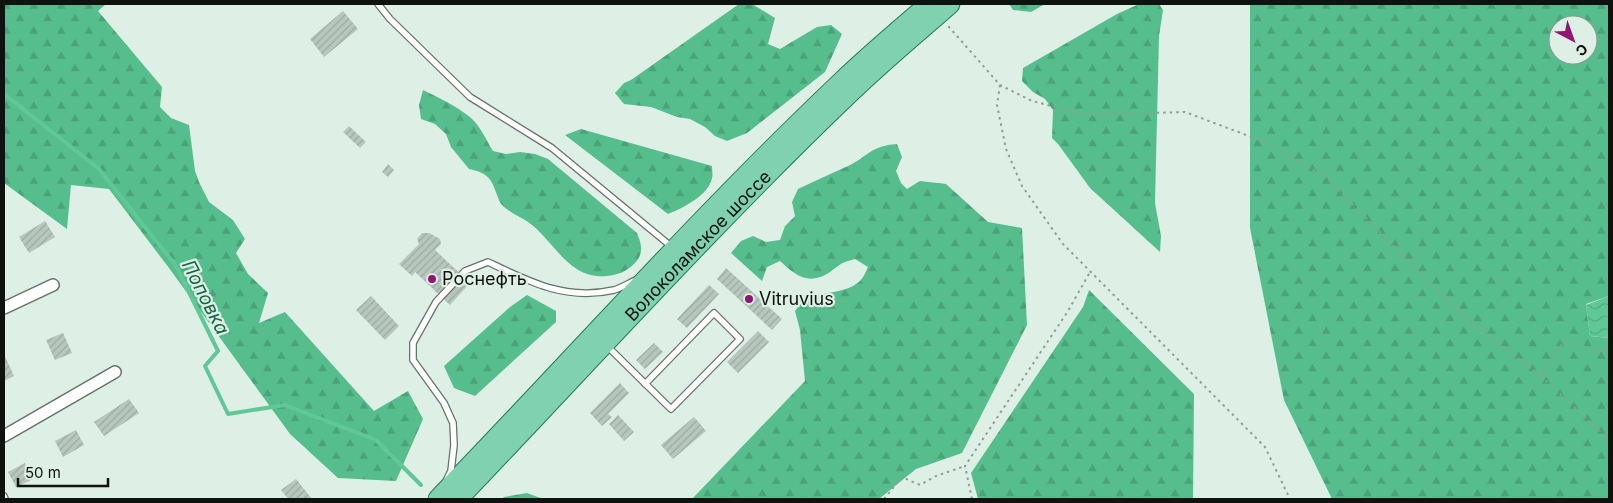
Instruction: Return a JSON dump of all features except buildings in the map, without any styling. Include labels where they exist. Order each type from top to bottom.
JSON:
[{"type":"main road","name":"Волоколамское шоссе","points":[[458,499],[605,344],[680,254],[783,139],[836,87],[929,4]]},
{"type":"main road","name":"Волоколамское шоссе","points":[[438,499],[654,272],[680,254],[846,96],[950,4]]},
{"type":"street","points":[[4,308],[53,285]]},
{"type":"street","points":[[4,436],[115,372]]},
{"type":"lane","points":[[378,4],[390,19],[470,98],[552,148],[680,254]]},
{"type":"lane","points":[[438,499],[450,471],[454,444],[453,423],[444,403],[413,360],[413,343],[436,302],[465,271],[488,262],[520,278],[553,290],[583,293],[615,289],[654,272]]},
{"type":"lane","points":[[605,344],[645,384],[671,409],[740,339],[714,313],[645,384]]},
{"type":"path","points":[[949,27],[1000,85],[1032,101],[1087,115],[1185,112],[1270,144],[1328,178],[1458,312],[1541,376],[1609,440]]},
{"type":"path","points":[[1000,85],[997,105],[1006,149],[1022,186],[1062,244],[1265,447],[1290,499]]},
{"type":"path","points":[[884,499],[902,477],[920,485],[936,476],[965,466],[1068,311],[1090,272]]},
{"type":"path","points":[[1541,376],[1564,341],[1599,351],[1609,350]]},
{"type":"path","points":[[965,466],[972,499]]},
{"type":"green space","points":[[4,4],[106,4],[98,11],[162,87],[160,107],[171,118],[189,125],[195,171],[209,202],[233,220],[245,239],[236,253],[248,274],[268,293],[259,323],[285,312],[374,411],[408,391],[423,419],[396,481],[338,478],[290,434],[109,189],[71,185],[67,229],[4,183]]},
{"type":"green space","points":[[739,4],[752,4],[775,18],[768,44],[780,49],[817,27],[831,25],[842,34],[825,72],[747,133],[727,141],[715,136],[705,127],[690,119],[677,117],[651,107],[624,104],[615,93],[624,83]]},
{"type":"green space","points":[[1009,4],[1045,4],[1031,12],[1013,10]]},
{"type":"green space","points":[[1139,4],[1159,4],[1163,10],[1159,36],[1155,203],[1161,236],[1160,252],[1090,188],[1052,138],[1053,110],[1045,99],[1033,92],[1022,81],[1023,68],[1117,14]]},
{"type":"green space","points":[[1250,4],[1609,4],[1609,296],[1586,304],[1590,336],[1609,338],[1609,499],[1332,499],[1284,400],[1250,228]]},
{"type":"green space","points":[[423,90],[454,106],[471,118],[481,129],[493,151],[506,154],[520,152],[535,154],[548,159],[637,233],[641,253],[637,260],[625,271],[607,276],[593,276],[582,272],[572,265],[528,222],[502,205],[488,177],[480,172],[469,169],[451,147],[446,134],[435,124],[421,119],[419,105]]},
{"type":"green space","points":[[581,129],[712,166],[710,184],[694,200],[668,214],[565,135]]},
{"type":"green space","points":[[897,144],[902,157],[896,171],[901,183],[907,189],[920,181],[946,184],[988,222],[1022,228],[1027,325],[962,453],[916,469],[879,499],[692,499],[805,381],[800,330],[795,311],[801,304],[817,295],[853,286],[864,276],[868,267],[855,259],[841,264],[822,276],[809,279],[797,275],[780,261],[767,267],[762,281],[731,253],[741,241],[753,236],[766,242],[780,240],[785,226],[795,216],[792,202],[798,189],[848,166],[875,149]]},
{"type":"green space","points":[[1089,290],[1194,394],[1193,499],[978,499],[971,473],[1083,307]]},
{"type":"green space","points":[[527,295],[556,311],[556,322],[475,396],[454,388],[444,366],[510,307]]},
{"type":"green space","points":[[527,493],[543,499],[502,499],[504,497]]},
{"type":"water","points":[[1609,296],[1609,338],[1590,336],[1586,305]]},
{"type":"waterway","name":"Поповка","points":[[4,94],[99,169],[176,266],[218,351],[205,366],[228,414],[285,405],[376,440],[421,485]]},
{"type":"place","name":"Роснефть","points":[[432,279]]},
{"type":"place","name":"Vitruvius","points":[[749,299]]}]
